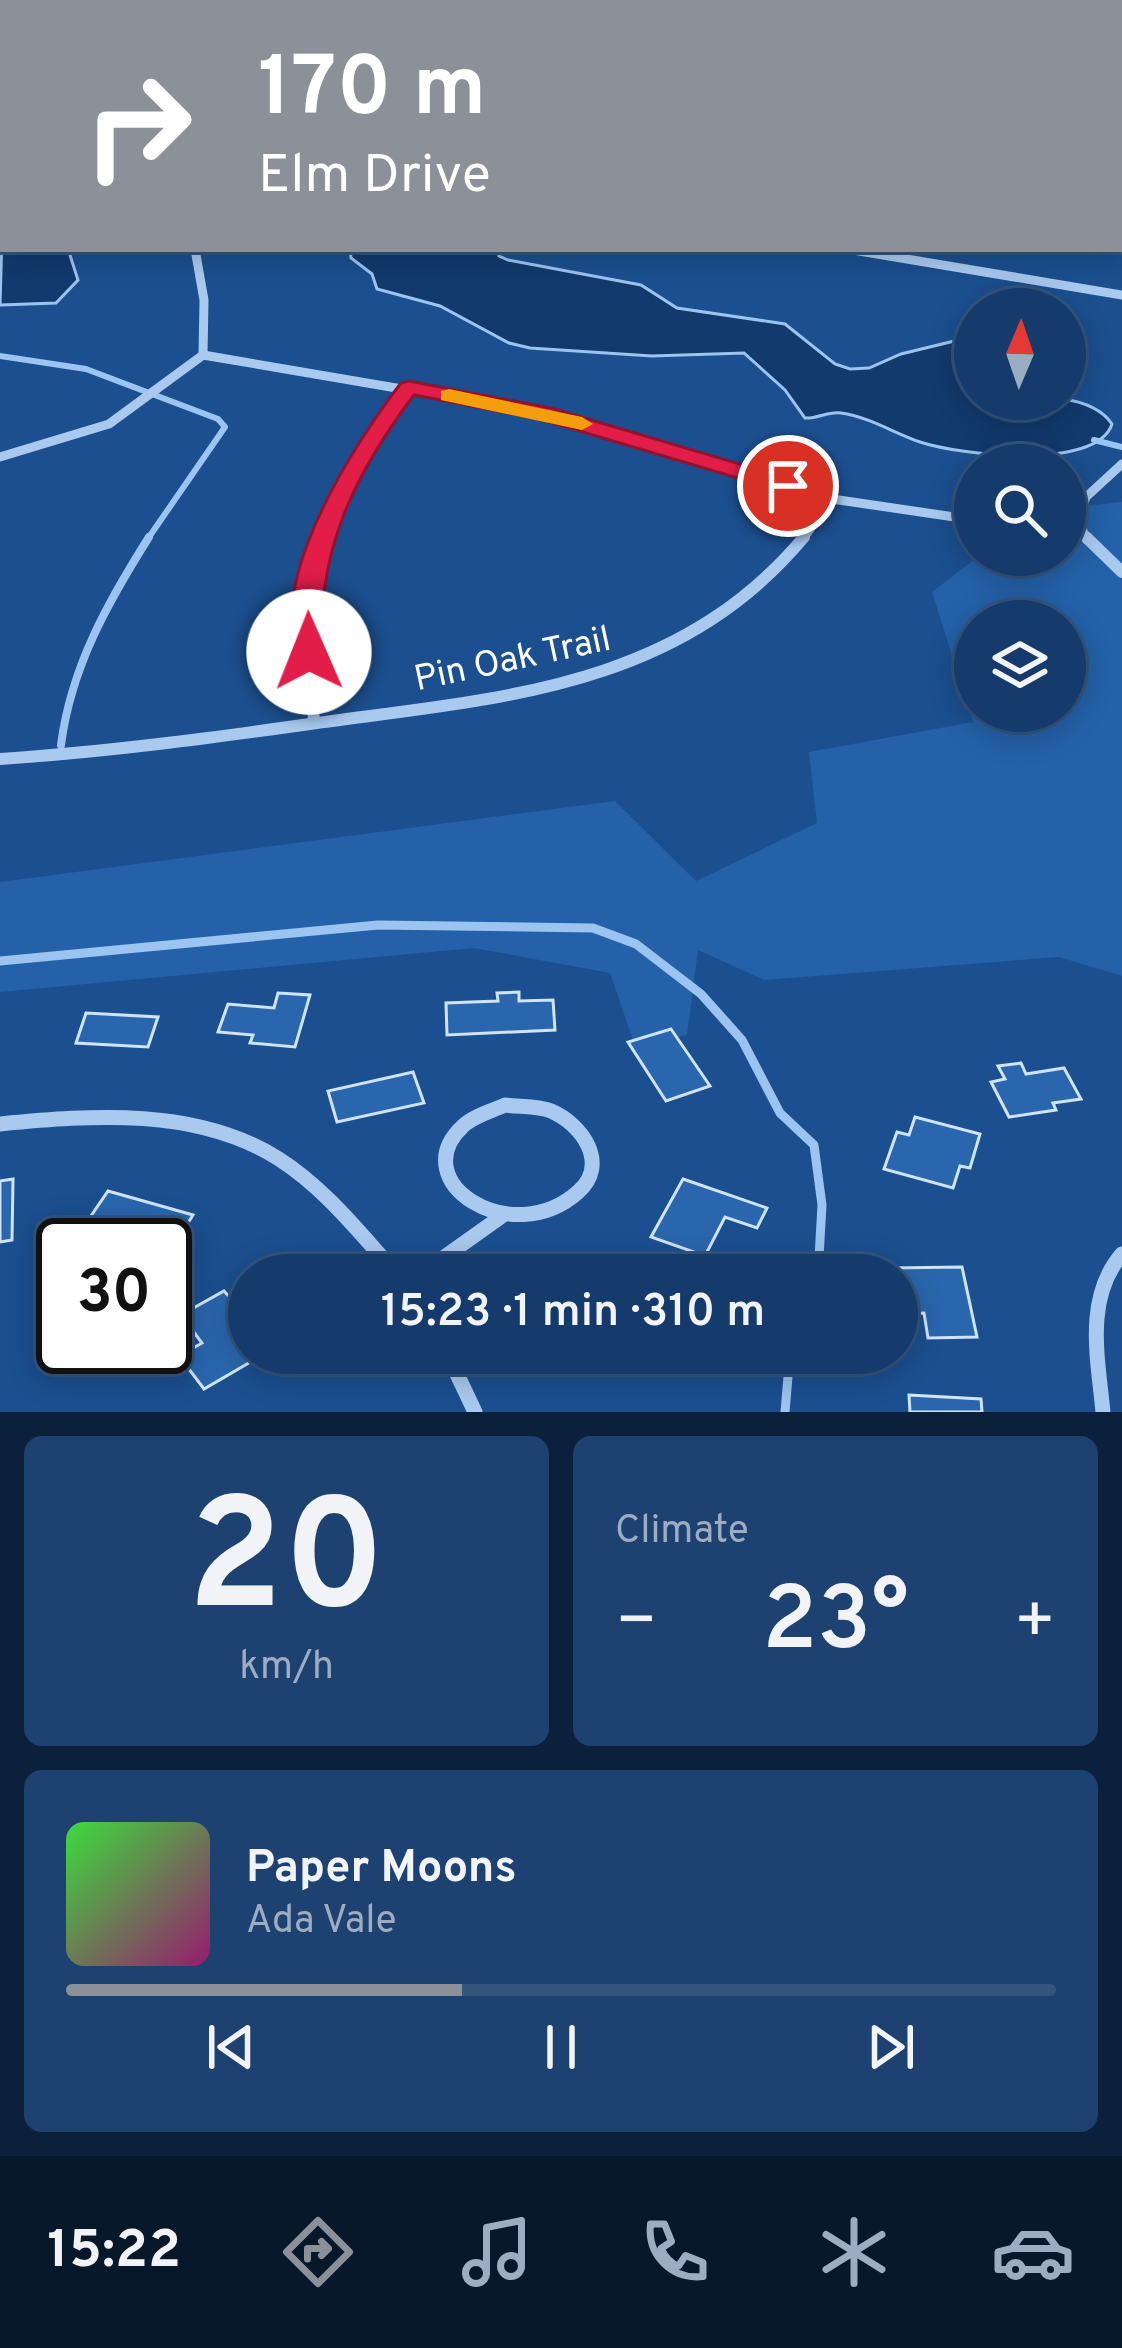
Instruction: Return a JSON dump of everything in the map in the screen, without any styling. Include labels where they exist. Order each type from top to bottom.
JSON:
[{"type":"street","points":[[196,252],[204,300],[203,355]]},
{"type":"street","points":[[865,252],[1122,295]]},
{"type":"street","points":[[0,457],[109,424],[203,355],[543,413],[832,499],[954,517]]},
{"type":"street","points":[[314,723],[307,602],[325,525],[370,439],[409,388]]},
{"type":"street","points":[[1086,496],[1122,464]]},
{"type":"street","name":"Pin Oak Trail","points":[[0,759],[164,745],[506,694],[585,676],[687,638],[762,585],[788,560],[832,499]]},
{"type":"street","points":[[1086,539],[1122,572]]},
{"type":"street","points":[[449,1254],[502,1216],[550,1211],[585,1185],[592,1168],[591,1150],[584,1133],[569,1119],[528,1105],[505,1106],[463,1123],[449,1140],[443,1159],[446,1178],[458,1196],[502,1216]]},
{"type":"street","points":[[0,1124],[117,1118],[196,1128],[255,1144],[283,1161],[378,1254]]},
{"type":"street","points":[[1103,1412],[1101,1294],[1112,1262],[1122,1254]]},
{"type":"street","points":[[457,1374],[475,1412]]},
{"type":"shaded area","points":[[2,252],[69,252],[78,280],[56,303],[0,305]]},
{"type":"shaded area","points":[[350,252],[498,252],[508,260],[641,285],[677,308],[785,324],[835,364],[850,369],[869,368],[901,354],[954,341],[954,420],[1086,420],[1086,404],[1112,424],[1101,439],[1086,446],[939,447],[841,413],[805,418],[785,390],[744,353],[652,356],[530,348],[509,343],[440,306],[377,289],[372,274],[351,258]]},
{"type":"shaded area","points":[[1122,502],[1122,976],[1059,957],[764,980],[698,950],[687,1035],[635,1046],[610,973],[474,948],[0,992],[0,882],[615,801],[696,881],[817,823],[809,752],[954,725],[954,732],[1086,732],[1086,600],[954,600],[954,662],[932,592],[954,575],[1086,576],[1086,506]]},
{"type":"building","points":[[519,992],[519,1001],[553,1000],[555,1030],[447,1035],[446,1003],[498,1001],[497,993]]},
{"type":"building","points":[[278,993],[310,995],[295,1047],[250,1043],[253,1035],[218,1032],[228,1004],[274,1008]]},
{"type":"building","points":[[86,1013],[158,1017],[148,1047],[76,1043]]},
{"type":"building","points":[[671,1029],[710,1086],[666,1101],[628,1042]]},
{"type":"building","points":[[1021,1063],[1026,1074],[1064,1068],[1081,1099],[1053,1103],[1056,1110],[1009,1117],[991,1082],[1005,1079],[998,1066]]},
{"type":"building","points":[[413,1072],[424,1103],[337,1122],[328,1091]]},
{"type":"building","points":[[915,1117],[980,1134],[970,1168],[960,1166],[953,1188],[884,1169],[897,1132],[909,1135]]},
{"type":"building","points":[[13,1179],[12,1240],[0,1242],[0,1181]]},
{"type":"building","points":[[683,1179],[767,1208],[757,1228],[725,1217],[706,1254],[651,1237]]},
{"type":"building","points":[[108,1191],[193,1215],[191,1218],[90,1218]]},
{"type":"building","points":[[962,1267],[977,1337],[928,1338],[924,1313],[918,1313],[918,1268]]},
{"type":"building","points":[[224,1291],[228,1295],[230,1374],[204,1389],[192,1373],[192,1349],[202,1343],[192,1330],[192,1309]]},
{"type":"building","points":[[909,1395],[981,1399],[982,1412],[910,1412]]},
{"type":"waterway","points":[[0,356],[86,369],[218,419],[225,427],[148,538]]},
{"type":"waterway","points":[[1094,440],[1122,447]]},
{"type":"waterway","points":[[61,745],[82,662],[148,538]]},
{"type":"waterway","points":[[0,961],[378,925],[593,928],[636,944],[701,994],[742,1040],[780,1113],[814,1145],[822,1205],[819,1254]]},
{"type":"waterway","points":[[785,1412],[788,1374]]},
{"type":"slow traffic","points":[[449,395],[582,424]]},
{"type":"route","points":[[309,652],[307,602],[325,525],[370,439],[409,388],[543,413],[788,486]]}]
